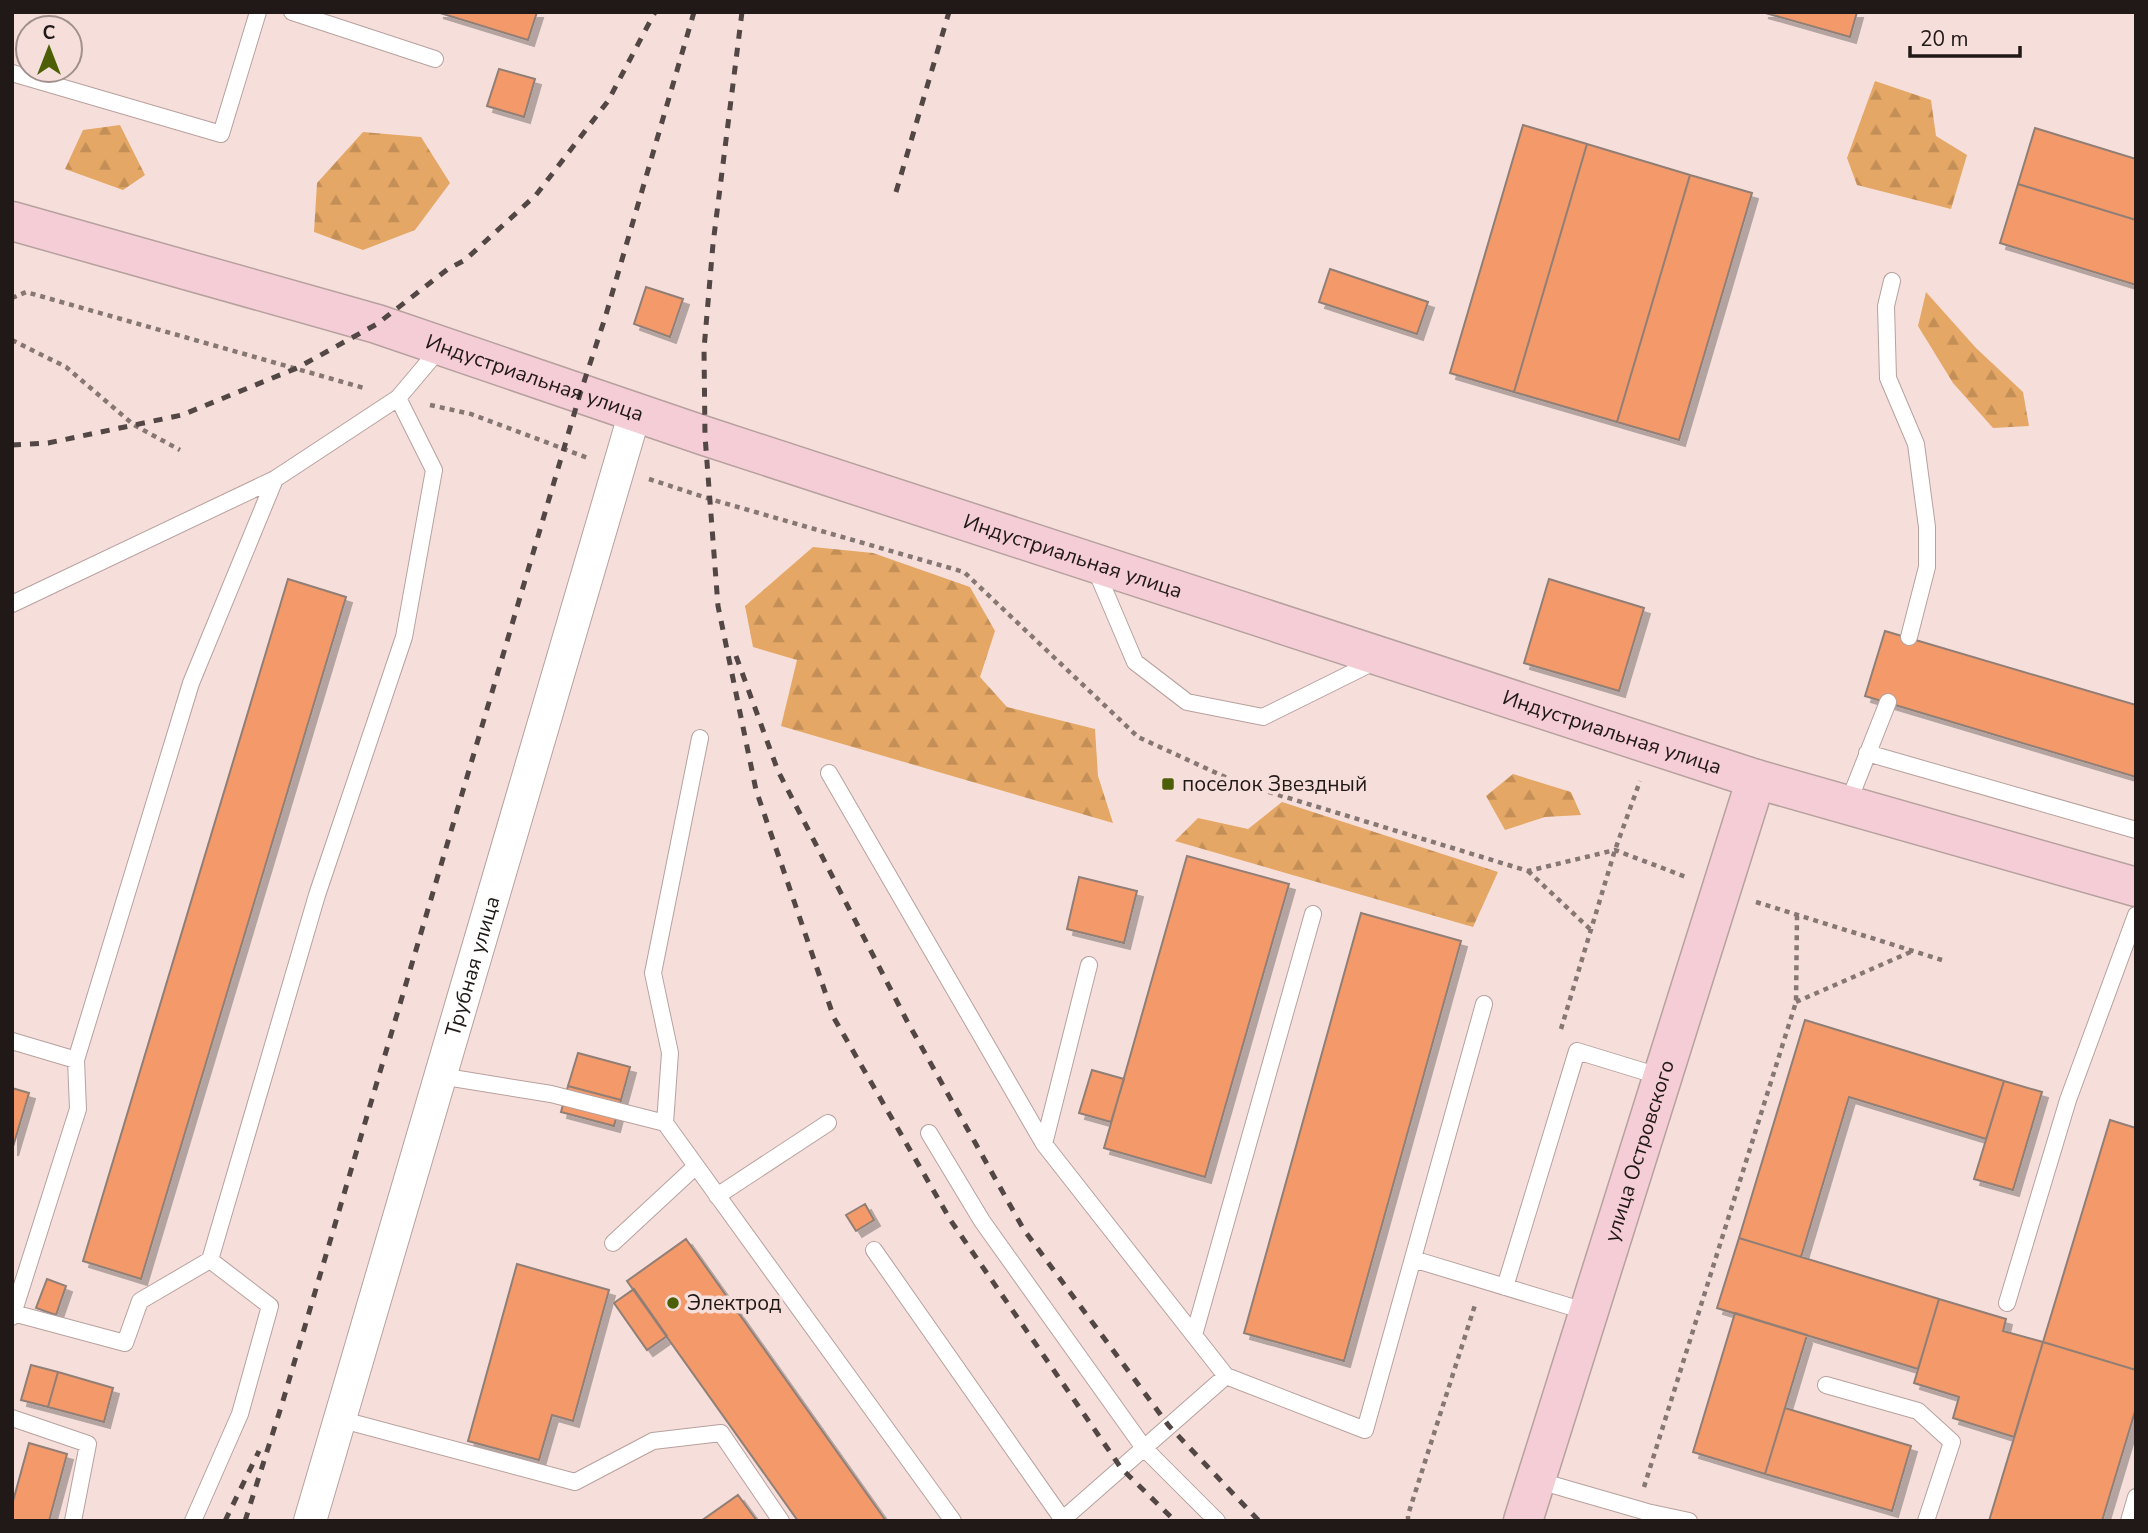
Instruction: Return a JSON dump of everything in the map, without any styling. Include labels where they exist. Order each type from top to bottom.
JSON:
[{"type":"main road","name":"Индустриальная улица","points":[[12,221],[377,324],[635,412],[1756,779],[2136,887]]},
{"type":"main road","name":"улица Островского","points":[[1523,1521],[1756,779]]},
{"type":"street","name":"Трубная улица","points":[[310,1521],[635,412]]},
{"type":"lane","points":[[12,74],[221,134],[258,12]]},
{"type":"lane","points":[[292,12],[435,59]]},
{"type":"lane","points":[[1892,281],[1886,306],[1888,378],[1916,444],[1927,527],[1927,567],[1909,638]]},
{"type":"lane","points":[[12,604],[275,479],[398,398],[442,346]]},
{"type":"lane","points":[[275,479],[191,683],[76,1060],[78,1109],[13,1315],[125,1343],[140,1301],[210,1261],[317,895],[404,637],[434,470],[398,398]]},
{"type":"lane","points":[[1092,562],[1135,662],[1187,702],[1263,717],[1383,658]]},
{"type":"lane","points":[[1847,806],[1888,702]]},
{"type":"lane","points":[[700,738],[653,972],[670,1053],[665,1123],[953,1521]]},
{"type":"lane","points":[[1867,753],[2136,830]]},
{"type":"lane","points":[[829,773],[1044,1144],[1226,1376],[1366,1430],[1484,1004]]},
{"type":"lane","points":[[1194,1335],[1313,914]]},
{"type":"lane","points":[[2007,1303],[2068,1100],[2136,915]]},
{"type":"lane","points":[[1044,1144],[1089,965]]},
{"type":"lane","points":[[12,1041],[76,1060]]},
{"type":"lane","points":[[1505,1287],[1577,1051],[1662,1077]]},
{"type":"lane","points":[[440,1076],[551,1094],[665,1123]]},
{"type":"lane","points":[[717,1196],[828,1123]]},
{"type":"lane","points":[[929,1133],[982,1221],[1144,1448],[1217,1521]]},
{"type":"lane","points":[[613,1243],[696,1166]]},
{"type":"lane","points":[[874,1250],[1062,1520],[1226,1376]]},
{"type":"lane","points":[[1413,1259],[1588,1312]]},
{"type":"lane","points":[[193,1521],[240,1414],[270,1306],[210,1261]]},
{"type":"lane","points":[[1826,1385],[1918,1411],[1952,1442],[1926,1521]]},
{"type":"lane","points":[[12,1418],[88,1444],[73,1521]]},
{"type":"lane","points":[[340,1419],[575,1482],[653,1441],[720,1433],[781,1521]]},
{"type":"lane","points":[[1535,1480],[1682,1520]]},
{"type":"lane","points":[[2129,1521],[2136,1497]]},
{"type":"path","points":[[12,298],[26,292],[398,398],[471,414],[564,450],[710,499],[964,572],[1138,737],[1236,782],[1528,871],[1591,930]]},
{"type":"path","points":[[12,340],[66,367],[134,425],[180,450]]},
{"type":"path","points":[[1528,871],[1615,850],[1721,891],[1942,960]]},
{"type":"path","points":[[1637,1509],[1796,1002],[1797,916]]},
{"type":"path","points":[[1796,1002],[1913,950]]},
{"type":"green space","points":[[1875,81],[1931,100],[1936,136],[1967,155],[1951,209],[1857,185],[1847,158]]},
{"type":"green space","points":[[120,125],[145,175],[123,190],[65,169],[83,130]]},
{"type":"green space","points":[[363,132],[421,137],[450,183],[415,230],[363,250],[314,232],[317,183]]},
{"type":"green space","points":[[1926,292],[1976,348],[2023,392],[2029,426],[1993,428],[1953,383],[1918,326]]},
{"type":"green space","points":[[813,547],[873,553],[970,587],[995,631],[980,677],[1007,707],[1095,729],[1098,776],[1113,823],[781,726],[797,660],[753,647],[745,606]]},
{"type":"green space","points":[[1513,774],[1571,792],[1581,815],[1545,817],[1505,830],[1486,796]]},
{"type":"green space","points":[[1282,802],[1498,872],[1473,927],[1175,841],[1198,818],[1248,829]]},
{"type":"building","points":[[437,12],[537,12],[528,40]]},
{"type":"building","points":[[1762,12],[1857,12],[1850,37]]},
{"type":"building","points":[[499,69],[535,79],[524,117],[487,106]]},
{"type":"building","points":[[1523,125],[1587,144],[1514,392],[1450,373]]},
{"type":"building","points":[[2035,128],[2136,159],[2136,220],[2018,184]]},
{"type":"building","points":[[1587,144],[1690,175],[1617,422],[1514,392]]},
{"type":"building","points":[[1690,175],[1752,193],[1679,440],[1617,422]]},
{"type":"building","points":[[2018,184],[2136,220],[2136,285],[2000,243]]},
{"type":"building","points":[[1330,269],[1428,302],[1417,334],[1319,302]]},
{"type":"building","points":[[646,287],[683,299],[670,337],[634,324]]},
{"type":"building","points":[[288,579],[346,597],[141,1279],[83,1261]]},
{"type":"building","points":[[1549,579],[1644,608],[1619,691],[1524,663]]},
{"type":"building","points":[[1885,631],[2136,705],[2136,777],[1865,696]]},
{"type":"building","points":[[1187,856],[1289,884],[1205,1177],[1104,1148]]},
{"type":"building","points":[[1079,877],[1137,891],[1124,943],[1067,929]]},
{"type":"building","points":[[1361,913],[1461,941],[1344,1361],[1244,1333]]},
{"type":"building","points":[[1805,1020],[2004,1081],[1986,1139],[1849,1097],[1801,1257],[1739,1238]]},
{"type":"building","points":[[578,1053],[630,1067],[621,1100],[568,1086]]},
{"type":"building","points":[[1092,1070],[1124,1079],[1111,1122],[1079,1113]]},
{"type":"building","points":[[2004,1081],[2042,1092],[2013,1190],[1974,1179]]},
{"type":"building","points":[[568,1086],[621,1100],[614,1126],[561,1112]]},
{"type":"building","points":[[12,1088],[29,1093],[12,1150]]},
{"type":"building","points":[[2110,1120],[2136,1128],[2136,1370],[2043,1342]]},
{"type":"building","points":[[865,1204],[874,1220],[856,1231],[846,1215]]},
{"type":"building","points":[[1739,1238],[1939,1299],[1918,1369],[1717,1308]]},
{"type":"building","points":[[686,1239],[886,1521],[798,1521],[627,1281]]},
{"type":"building","points":[[517,1264],[609,1290],[573,1421],[552,1415],[539,1460],[468,1441]]},
{"type":"building","points":[[47,1279],[66,1286],[56,1315],[36,1308]]},
{"type":"building","points":[[634,1289],[667,1336],[647,1350],[614,1303]]},
{"type":"building","points":[[1939,1299],[2006,1319],[2003,1331],[2043,1342],[2014,1437],[1953,1418],[1959,1397],[1914,1383]]},
{"type":"building","points":[[1735,1313],[1807,1335],[1765,1474],[1693,1452]]},
{"type":"building","points":[[2043,1342],[2136,1370],[2136,1408],[2102,1521],[1989,1521]]},
{"type":"building","points":[[31,1365],[58,1372],[48,1407],[21,1400]]},
{"type":"building","points":[[58,1372],[113,1388],[104,1422],[48,1407]]},
{"type":"building","points":[[1785,1408],[1911,1446],[1892,1511],[1765,1474]]},
{"type":"building","points":[[29,1443],[67,1454],[49,1521],[12,1521],[12,1505]]},
{"type":"building","points":[[738,1495],[757,1521],[701,1521]]},
{"type":"railway","points":[[12,445],[48,443],[182,415],[297,368],[377,324],[448,269],[465,260],[536,195],[608,101],[655,12]]},
{"type":"railway","points":[[245,1521],[694,12]]},
{"type":"railway","points":[[742,12],[713,244],[704,349],[705,436],[718,606],[756,790],[834,1018],[951,1221],[1121,1468],[1175,1521]]},
{"type":"railway","points":[[896,192],[949,12]]},
{"type":"railway","points":[[736,656],[778,771],[907,1021],[1024,1230],[1169,1426],[1259,1521]]},
{"type":"railway","points":[[225,1521],[259,1451]]},
{"type":"place","name":"поселок Звездный","points":[[1168,784]]},
{"type":"place","name":"Электрод","points":[[673,1303]]}]
